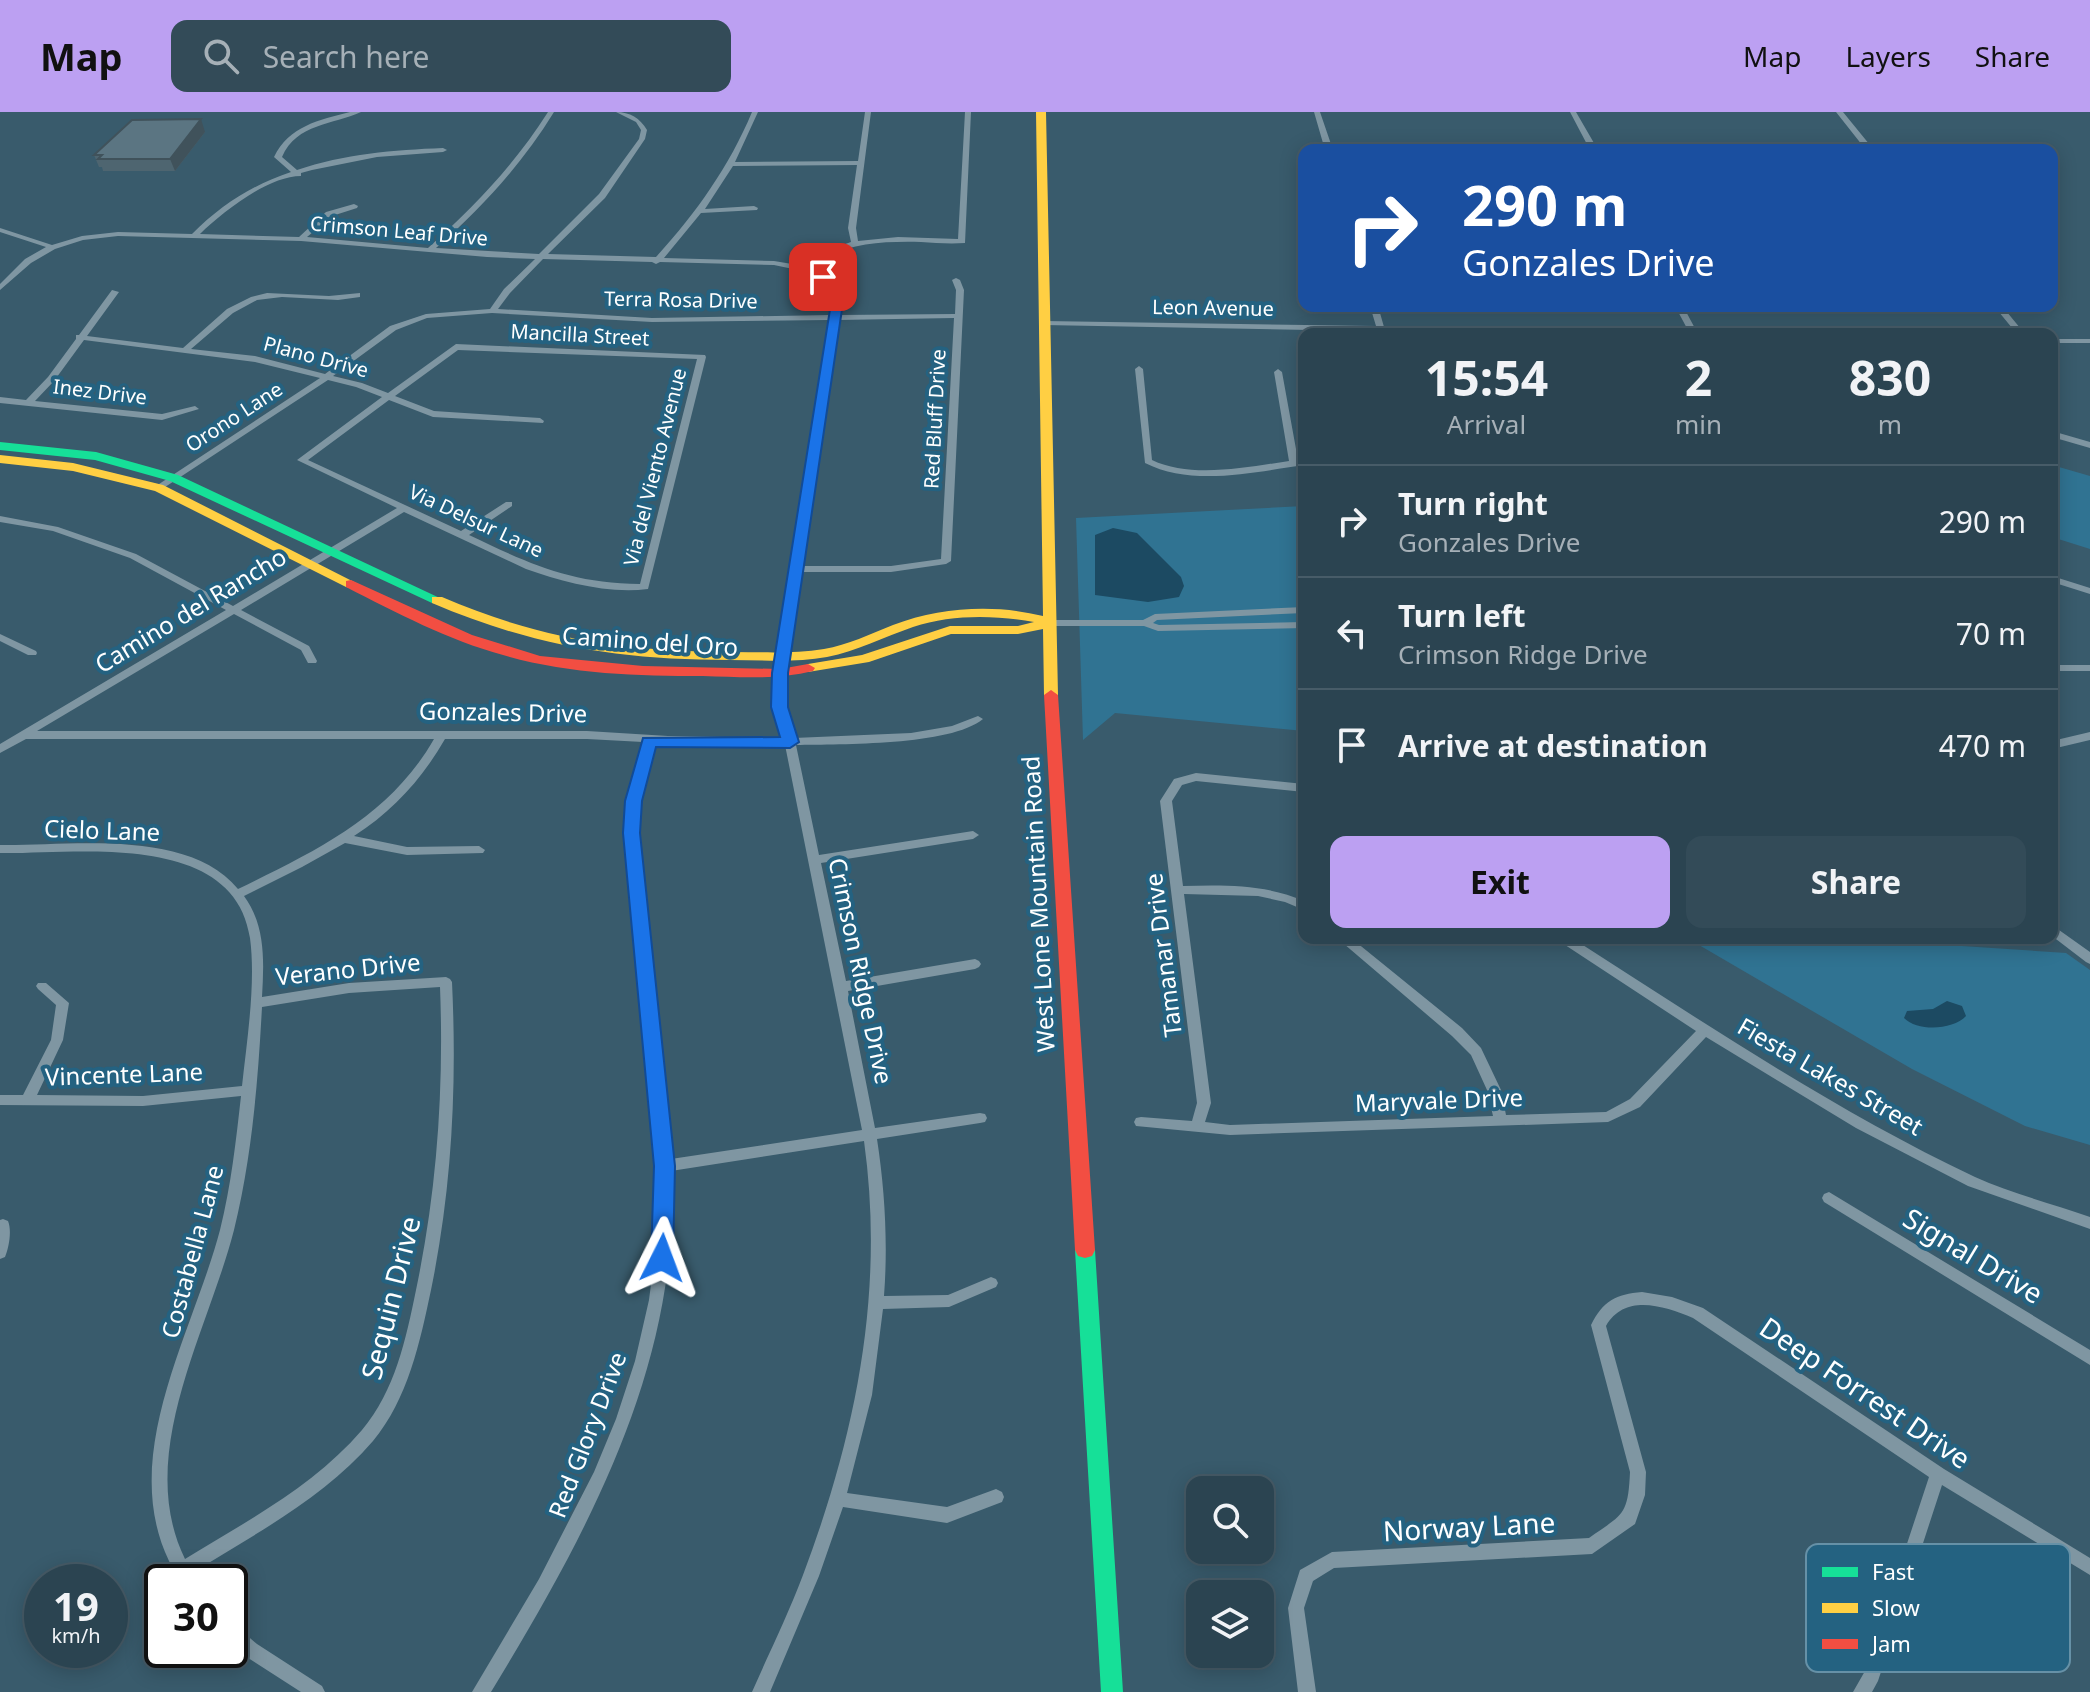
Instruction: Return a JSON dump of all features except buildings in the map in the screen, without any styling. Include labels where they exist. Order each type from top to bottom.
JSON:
[{"type":"street","points":[[316,112],[328,121]]},
{"type":"street","points":[[298,174],[280,162],[279,151],[295,134],[358,112]]},
{"type":"street","points":[[430,250],[497,188],[528,150],[551,112]]},
{"type":"street","points":[[492,311],[507,291],[602,196],[642,139],[644,130],[631,116],[619,112]]},
{"type":"street","points":[[656,262],[701,211],[731,164],[755,112]]},
{"type":"street","points":[[855,242],[852,228],[868,112]]},
{"type":"street","points":[[800,267],[823,250],[855,242],[962,241],[968,112]]},
{"type":"street","name":"West Lone Mountain Road","points":[[1041,112],[1056,793],[1112,1692]]},
{"type":"street","points":[[1317,112],[1327,144]]},
{"type":"street","points":[[1573,112],[1591,144]]},
{"type":"street","points":[[1839,112],[1865,144]]},
{"type":"street","points":[[195,235],[223,207],[259,187],[363,156],[443,150]]},
{"type":"street","points":[[731,164],[861,163]]},
{"type":"street","points":[[301,239],[329,214],[354,206]]},
{"type":"street","points":[[701,211],[754,208]]},
{"type":"street","points":[[0,230],[52,247]]},
{"type":"street","name":"Crimson Leaf Drive","points":[[52,247],[100,235],[195,235],[301,239],[487,255],[774,263],[800,267]]},
{"type":"street","points":[[0,288],[28,261],[52,247]]},
{"type":"street","name":"Crimson Ridge Drive","points":[[761,1692],[803,1603],[839,1499],[864,1398],[877,1303],[879,1209],[870,1132],[815,860],[780,707],[781,665],[838,296],[829,281],[800,267]]},
{"type":"street","name":"Red Bluff Drive","points":[[798,569],[891,569],[946,561],[960,290],[956,280]]},
{"type":"street","points":[[29,402],[51,379],[115,292]]},
{"type":"street","points":[[187,348],[233,307],[257,297],[285,295],[326,301],[357,295]]},
{"type":"street","name":"Terra Rosa Drive","points":[[405,321],[426,316],[492,311],[652,320],[958,316]]},
{"type":"street","points":[[2003,312],[2016,328]]},
{"type":"street","name":"Orono Lane","points":[[167,483],[405,321]]},
{"type":"street","name":"Leon Avenue","points":[[1044,323],[1325,328]]},
{"type":"street","name":"Plano Drive","points":[[79,337],[187,348],[255,359],[328,376],[433,414],[540,421]]},
{"type":"street","points":[[2058,341],[2090,341]]},
{"type":"street","name":"Mancilla Street","points":[[388,397],[456,347],[702,357]]},
{"type":"street","name":"Via del Viento Avenue","points":[[644,587],[702,357]]},
{"type":"street","points":[[1139,369],[1148,461],[1156,467],[1184,472],[1298,462]]},
{"type":"street","points":[[1278,372],[1298,458]]},
{"type":"street","name":"Via Delsur Lane","points":[[388,397],[302,460],[567,580],[606,587],[644,587]]},
{"type":"street","name":"Inez Drive","points":[[0,400],[162,417],[195,409]]},
{"type":"street","points":[[2058,436],[2090,445]]},
{"type":"street","name":"Camino del Oro","points":[[0,446],[96,456],[331,551],[450,609],[530,638],[600,652],[781,665]]},
{"type":"street","name":"Camino del Oro","points":[[0,459],[73,467],[167,483],[428,623],[508,652],[579,666],[781,665],[864,659],[950,630],[1018,630],[1050,623]]},
{"type":"street","points":[[462,535],[509,504]]},
{"type":"street","name":"Camino del Rancho","points":[[0,749],[404,508]]},
{"type":"street","points":[[0,519],[55,529],[106,544],[305,648],[312,661]]},
{"type":"street","points":[[2058,581],[2090,591]]},
{"type":"street","points":[[1145,623],[1155,617],[1298,610]]},
{"type":"street","points":[[1050,623],[1145,623],[1158,628],[1298,625]]},
{"type":"street","points":[[0,637],[32,653]]},
{"type":"street","points":[[2058,668],[2090,668]]},
{"type":"street","name":"Gonzales Drive","points":[[24,735],[587,735],[649,742],[790,742],[929,735],[972,725],[978,719]]},
{"type":"street","points":[[238,894],[342,838],[408,787],[432,757],[442,734]]},
{"type":"street","points":[[2058,744],[2090,736]]},
{"type":"street","name":"Red Glory Drive","points":[[481,1692],[577,1530],[594,1495],[636,1384],[659,1282],[664,1234],[664,1166],[631,833],[633,801],[649,742]]},
{"type":"street","name":"Tamanar Drive","points":[[1197,1126],[1204,1103],[1166,801],[1178,782],[1196,777],[1298,787]]},
{"type":"street","points":[[815,860],[973,835]]},
{"type":"street","points":[[342,838],[407,851],[479,850]]},
{"type":"street","name":"Cielo Lane","points":[[0,849],[140,850],[179,857],[212,872],[238,894]]},
{"type":"street","points":[[1178,890],[1260,890],[1284,895],[1298,903]]},
{"type":"street","name":"Costabella Lane","points":[[180,1564],[165,1526],[159,1478],[164,1429],[226,1232],[250,1090],[258,956],[254,922],[238,894]]},
{"type":"street","points":[[2058,934],[2090,959]]},
{"type":"street","points":[[1350,944],[1457,1032],[1476,1052],[1494,1090],[1501,1121]]},
{"type":"street","name":"Fiesta Lakes Street","points":[[1572,944],[1705,1030],[1861,1124],[1973,1182],[2090,1223]]},
{"type":"street","points":[[841,987],[975,964]]},
{"type":"street","name":"Verano Drive","points":[[255,1003],[349,988],[446,982]]},
{"type":"street","name":"Sequin Drive","points":[[203,1564],[340,1466],[370,1434],[393,1399],[407,1363],[435,1242],[447,1154],[451,1054],[446,982]]},
{"type":"street","points":[[27,1101],[57,1040],[63,1003],[42,986]]},
{"type":"street","name":"Maryvale Drive","points":[[1141,1122],[1230,1130],[1608,1117],[1635,1103],[1705,1030]]},
{"type":"street","name":"Vincente Lane","points":[[0,1100],[143,1101],[250,1090]]},
{"type":"street","points":[[664,1166],[870,1132],[980,1118]]},
{"type":"street","name":"Signal Drive","points":[[1829,1198],[2090,1358]]},
{"type":"street","points":[[0,1253],[3,1225]]},
{"type":"street","points":[[877,1303],[949,1301],[991,1283]]},
{"type":"street","name":"Deep Forrest Drive","points":[[1629,1519],[1637,1495],[1638,1472],[1598,1325],[1603,1311],[1616,1301],[1634,1299],[1675,1303],[1698,1313],[1938,1474],[2052,1544]]},
{"type":"street","points":[[1915,1544],[1938,1474]]},
{"type":"street","points":[[839,1499],[947,1515],[996,1497]]},
{"type":"street","name":"Norway Lane","points":[[1307,1692],[1296,1608],[1306,1576],[1332,1560],[1592,1546],[1629,1519]]},
{"type":"street","name":"Deep Forrest Drive","points":[[2070,1555],[2090,1567]]},
{"type":"street","points":[[248,1647],[316,1692]]},
{"type":"street","points":[[1862,1692],[1873,1672]]},
{"type":"shaded area","points":[[2058,467],[2090,476],[2090,549],[2058,539]]},
{"type":"shaded area","points":[[1298,506],[1298,730],[1115,713],[1083,740],[1076,518]]},
{"type":"shaded area","points":[[1113,528],[1137,533],[1181,577],[1184,586],[1179,597],[1148,602],[1095,595],[1095,535]]},
{"type":"shaded area","points":[[1697,944],[1955,944],[2066,953],[2090,970],[2090,1145],[2025,1126],[1912,1069]]},
{"type":"shaded area","points":[[1947,1001],[1962,1006],[1966,1016],[1953,1024],[1935,1028],[1918,1026],[1904,1018],[1907,1011],[1933,1009]]},
{"type":"traffic: fast","points":[[0,446],[96,456],[174,478],[437,600]]},
{"type":"traffic: fast","points":[[1085,1250],[1112,1692]]},
{"type":"traffic: slow","points":[[1041,112],[1051,695]]},
{"type":"traffic: slow","points":[[0,459],[73,467],[159,488],[351,584]]},
{"type":"traffic: slow","points":[[437,600],[510,629],[546,639],[618,651],[693,656],[825,653],[910,624],[954,614],[1002,613],[1049,622]]},
{"type":"traffic: slow","points":[[808,668],[864,659],[950,630],[1018,630],[1050,623]]},
{"type":"traffic: jam","points":[[351,584],[467,638],[540,660],[643,671],[780,673],[808,668]]},
{"type":"traffic: jam","points":[[1051,695],[1085,1250]]},
{"type":"route","points":[[662,1258],[664,1166],[631,833],[633,801],[649,742],[790,742],[780,707],[780,673],[838,296],[823,277]]}]
